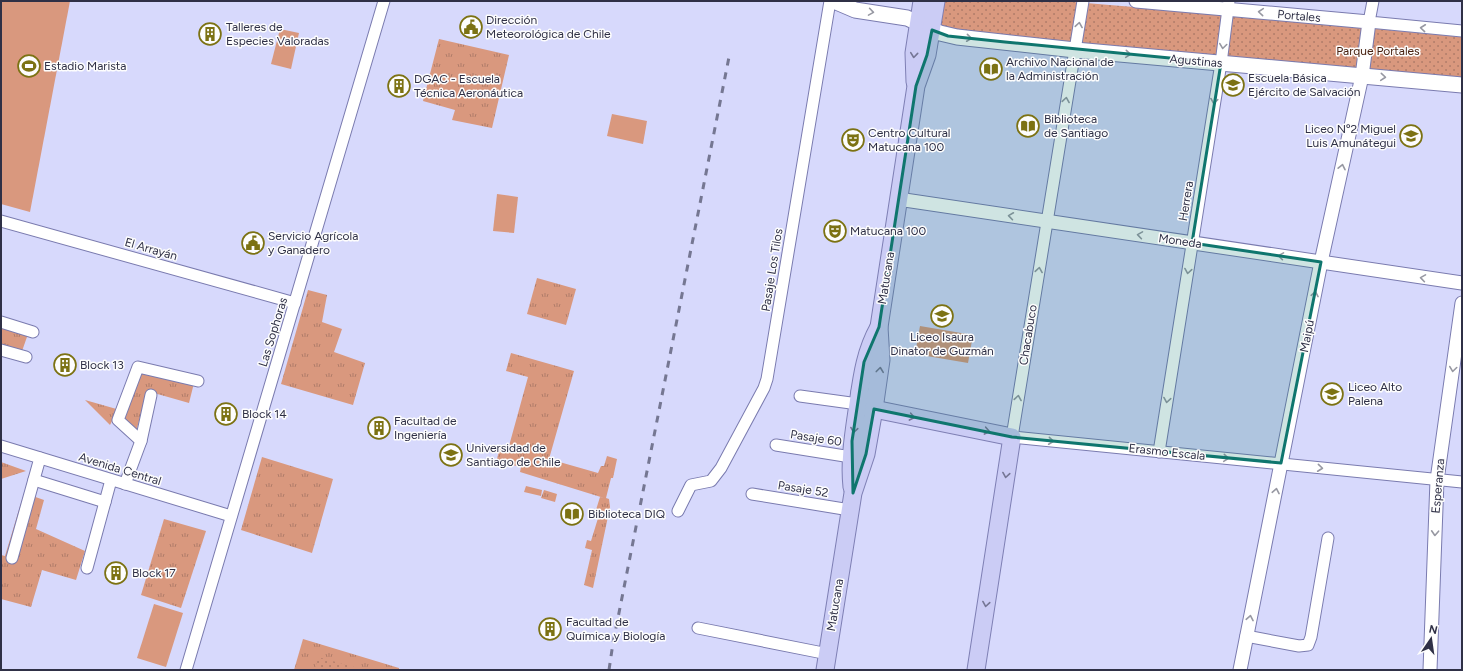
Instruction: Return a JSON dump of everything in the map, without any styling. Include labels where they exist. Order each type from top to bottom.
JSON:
[{"type":"main road","name":"Agustinas","points":[[834,1],[855,10],[907,18],[948,36],[1075,50],[1462,85]]},
{"type":"main road","name":"Matucana","points":[[922,1],[925,27]]},
{"type":"main road","name":"Matucana","points":[[826,662],[853,493],[866,454],[874,409],[881,360],[879,327],[916,86],[913,62],[936,1]]},
{"type":"main road","name":"Matucana","points":[[853,493],[851,457],[859,398],[867,353],[879,327]]},
{"type":"main road","points":[[859,398],[874,409]]},
{"type":"main road","name":"Erasmo Escala","points":[[874,409],[1012,437]]},
{"type":"main road","name":"Chacabuco","points":[[976,670],[1012,437]]},
{"type":"street","name":"Las Sophoras","points":[[186,670],[384,1]]},
{"type":"street","name":"Pasaje Los Tilos","points":[[678,511],[691,485],[711,481],[721,468],[764,388],[767,379],[830,1]]},
{"type":"street","name":"Chacabuco","points":[[1012,437],[1083,1]]},
{"type":"street","name":"Portales","points":[[1136,1],[1228,5],[1369,22],[1462,31]]},
{"type":"street","name":"Maipú","points":[[1240,670],[1321,262],[1362,76],[1373,1]]},
{"type":"street","name":"Herrera","points":[[1159,452],[1228,5]]},
{"type":"street","name":"Moneda","points":[[898,199],[1462,284]]},
{"type":"street","name":"El Arrayán","points":[[1,221],[295,303]]},
{"type":"street","name":"Esperanza","points":[[1430,670],[1437,480],[1462,302]]},
{"type":"street","points":[[1,322],[33,332]]},
{"type":"street","points":[[1,350],[26,357]]},
{"type":"street","points":[[141,441],[118,420],[138,367],[198,381]]},
{"type":"street","points":[[125,484],[141,441],[151,396]]},
{"type":"street","points":[[800,396],[859,398]]},
{"type":"street","name":"Erasmo Escala","points":[[1012,437],[1462,482]]},
{"type":"street","name":"Pasaje 60","points":[[776,445],[851,457]]},
{"type":"street","name":"Avenida Central","points":[[1,446],[231,516]]},
{"type":"street","points":[[12,558],[40,458]]},
{"type":"street","points":[[34,480],[105,502]]},
{"type":"street","points":[[87,568],[111,480]]},
{"type":"street","name":"Pasaje 52","points":[[752,494],[850,510]]},
{"type":"street","points":[[1246,636],[1299,646],[1308,645],[1311,637],[1328,538]]},
{"type":"street","points":[[698,628],[826,662]]},
{"type":"highlighted area","points":[[932,30],[948,36],[1221,63],[1192,243],[1321,262],[1281,463],[1012,437],[874,409],[866,454],[853,493],[852,441],[864,362],[879,327],[916,86],[927,55]]},
{"type":"green space","name":"Estadio Marista","points":[[1,1],[70,1],[30,212],[1,204]]},
{"type":"green space","name":"Parque Portales","points":[[942,1],[1062,1],[1462,37],[1462,80],[939,32]]},
{"type":"green space","points":[[280,29],[299,33],[291,69],[271,64]]},
{"type":"green space","points":[[439,39],[509,55],[492,128],[452,120],[455,110],[423,101]]},
{"type":"green space","points":[[612,114],[647,121],[643,144],[607,136]]},
{"type":"green space","points":[[497,194],[518,197],[514,233],[493,231]]},
{"type":"green space","points":[[537,278],[576,289],[566,325],[527,314]]},
{"type":"green space","points":[[308,290],[327,295],[322,322],[342,329],[334,352],[365,363],[353,405],[281,384]]},
{"type":"green space","points":[[1,326],[28,334],[21,354],[1,348]]},
{"type":"green space","points":[[920,326],[973,335],[968,363],[915,354]]},
{"type":"green space","points":[[511,353],[574,371],[549,459],[598,473],[601,466],[604,466],[607,456],[617,459],[613,478],[611,478],[606,498],[609,499],[610,507],[593,588],[584,585],[592,550],[585,548],[587,540],[591,541],[599,515],[595,513],[600,497],[604,498],[520,472],[521,467],[500,462],[497,459],[500,447],[504,449],[505,446],[509,446],[528,377],[506,371]]},
{"type":"green space","points":[[132,366],[194,383],[189,403],[147,391],[136,432],[113,419],[110,425],[85,400],[120,410]]},
{"type":"green space","points":[[262,457],[333,479],[312,553],[241,530]]},
{"type":"green space","points":[[1,462],[26,471],[1,479]]},
{"type":"green space","points":[[526,486],[542,490],[541,496],[524,492]]},
{"type":"green space","points":[[544,490],[557,494],[555,502],[541,498]]},
{"type":"green space","points":[[24,493],[44,500],[36,529],[85,551],[76,580],[42,570],[31,607],[1,599],[1,555],[5,556]]},
{"type":"green space","points":[[164,519],[206,531],[181,608],[141,595]]},
{"type":"green space","points":[[154,604],[183,613],[166,667],[137,658]]},
{"type":"green space","points":[[303,639],[399,668],[399,670],[294,670]]},
{"type":"green space","points":[[318,657],[365,670],[315,670]]},
{"type":"railway","points":[[609,670],[613,643],[730,52]]},
{"type":"place","name":"Dirección Meteorológica de Chile","points":[[471,27]]},
{"type":"place","name":"Talleres de Especies Valoradas","points":[[210,34]]},
{"type":"place","name":"Estadio Marista","points":[[29,66]]},
{"type":"place","name":"Archivo Nacional de la Administración","points":[[991,69]]},
{"type":"place","name":"Escuela Básica Ejército de Salvación","points":[[1233,85]]},
{"type":"place","name":"DGAC - Escuela Técnica Aeronáutica","points":[[399,86]]},
{"type":"place","name":"Biblioteca de Santiago","points":[[1028,126]]},
{"type":"place","name":"Liceo Nº2 Miguel Luis Amunátegui","points":[[1411,136]]},
{"type":"place","name":"Centro Cultural Matucana 100","points":[[853,140]]},
{"type":"place","name":"Matucana 100","points":[[835,231]]},
{"type":"place","name":"Servicio Agrícola y Ganadero","points":[[253,243]]},
{"type":"place","name":"Liceo Isaura Dinator de Guzmán","points":[[942,316]]},
{"type":"place","name":"Block 13","points":[[65,365]]},
{"type":"place","name":"Liceo Alto Palena","points":[[1332,394]]},
{"type":"place","name":"Block 14","points":[[226,414]]},
{"type":"place","name":"Facultad de Ingeniería","points":[[379,428]]},
{"type":"place","name":"Universidad de Santiago de Chile","points":[[451,455]]},
{"type":"place","name":"Biblioteca DIQ","points":[[572,514]]},
{"type":"place","name":"Block 17","points":[[116,573]]},
{"type":"place","name":"Facultad de Química y Biología","points":[[550,629]]}]
